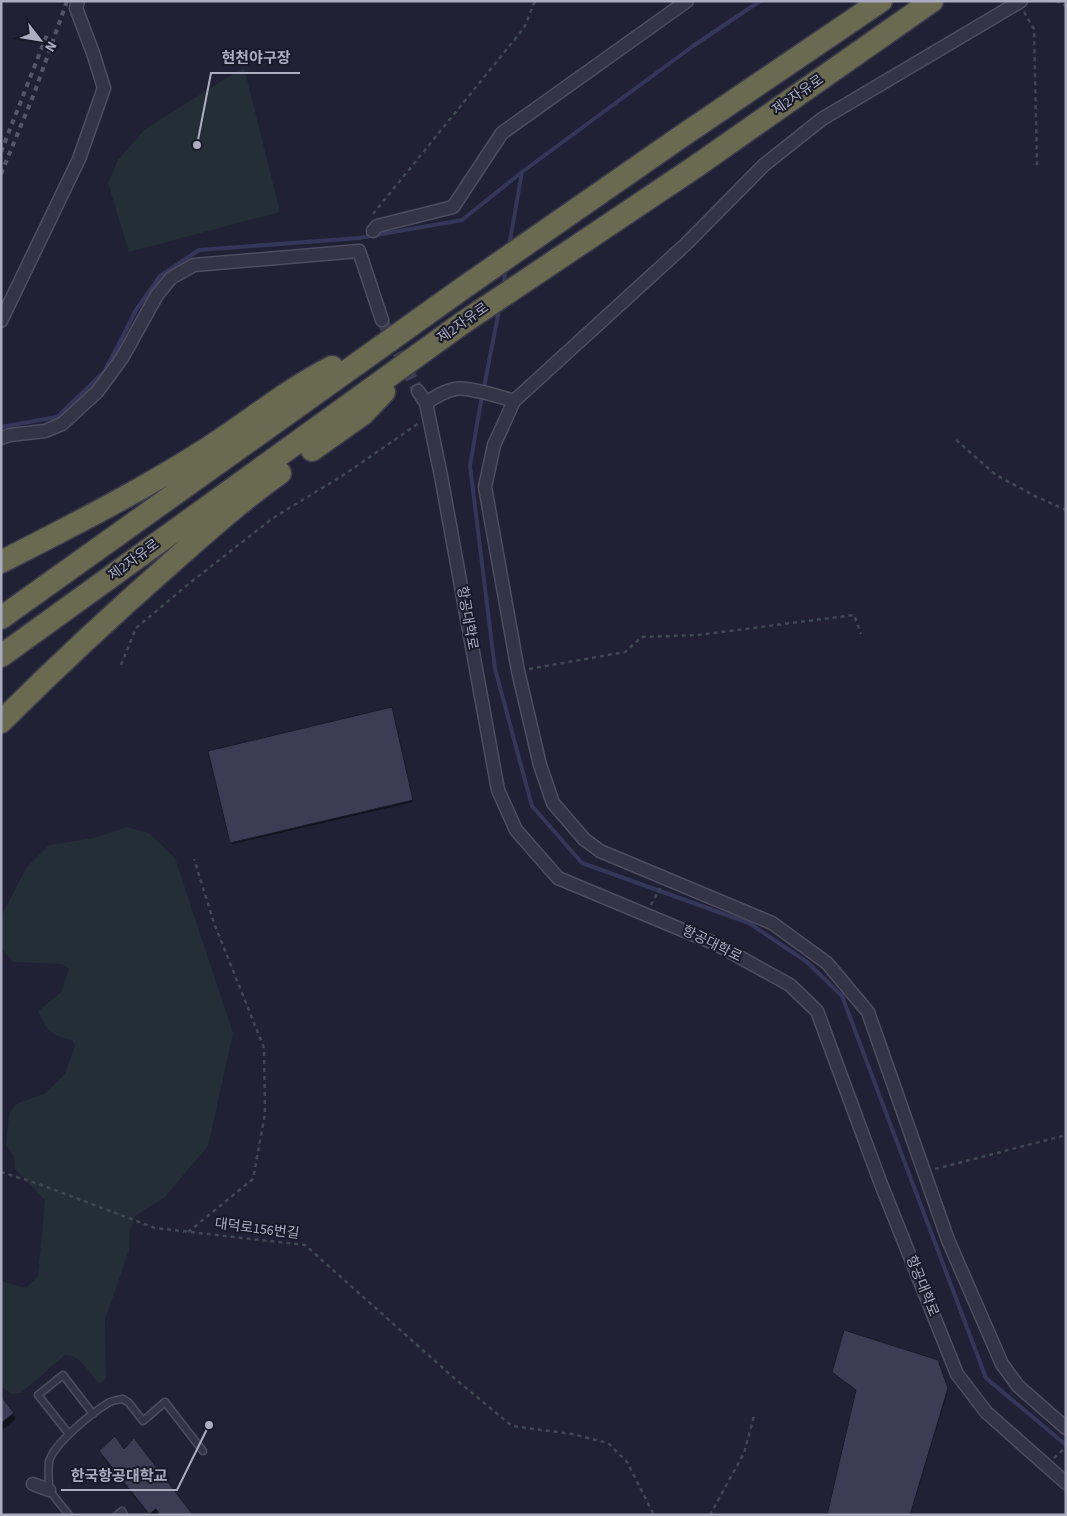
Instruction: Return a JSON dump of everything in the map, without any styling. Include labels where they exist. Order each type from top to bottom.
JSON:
[{"type":"highway","name":"제2자유로","points":[[1,618],[466,286],[881,1]]},
{"type":"highway","name":"제2자유로","points":[[1,656],[461,324],[695,167],[932,1]]},
{"type":"highway","points":[[1,562],[137,491],[208,448],[304,382],[410,326]]},
{"type":"highway","points":[[1,722],[125,603],[210,528],[265,483],[362,414],[423,351]]},
{"type":"street","points":[[1,321],[79,159],[104,88],[76,8],[78,1]]},
{"type":"street","points":[[373,231],[377,226],[454,208],[502,133],[687,1]]},
{"type":"street","points":[[1020,2],[822,119],[764,165],[685,245],[514,400],[494,445],[485,487],[518,671],[540,765],[553,803],[584,839],[600,851],[772,923],[827,963],[868,1012],[948,1240],[1002,1364],[1018,1386],[1066,1428]]},
{"type":"street","points":[[1,438],[10,435],[45,431],[62,424],[97,392],[122,358],[157,295],[171,278],[194,265],[359,251],[382,320]]},
{"type":"street","points":[[418,391],[426,403],[441,393],[457,388],[498,395],[514,400]]},
{"type":"street","name":"항공대학로","points":[[426,403],[443,485],[498,790],[516,830],[558,878],[716,944],[790,985],[817,1011],[880,1184],[957,1374],[986,1412],[1066,1483]]},
{"type":"street","points":[[33,1484],[48,1490]]},
{"type":"lane","points":[[69,1434],[38,1395],[63,1376],[93,1414]]},
{"type":"lane","points":[[69,1515],[48,1490],[49,1462],[55,1449],[69,1434],[110,1402],[123,1399],[129,1403],[143,1421],[166,1402],[203,1451]]},
{"type":"lane","points":[[117,1515],[122,1512],[124,1515]]},
{"type":"path","points":[[373,231],[373,214],[524,28],[535,1]]},
{"type":"path","points":[[1056,1],[1066,6]]},
{"type":"path","points":[[1020,2],[1034,29],[1037,165]]},
{"type":"path","points":[[121,665],[136,628],[191,582],[272,518],[345,474],[429,417]]},
{"type":"path","points":[[956,440],[996,475],[1066,510]]},
{"type":"path","points":[[518,671],[624,652],[642,637],[698,635],[854,615],[860,634]]},
{"type":"path","points":[[188,1232],[253,1179],[265,1114],[264,1048],[214,923],[194,859]]},
{"type":"path","points":[[646,914],[666,878]]},
{"type":"path","points":[[924,1172],[1066,1135]]},
{"type":"path","name":"대덕로156번길","points":[[1,1172],[39,1184],[155,1228],[305,1245],[454,1378],[512,1426],[572,1434],[608,1443],[627,1462],[654,1515]]},
{"type":"path","points":[[710,1515],[744,1453],[754,1416]]},
{"type":"shaded area","points":[[244,67],[280,212],[129,252],[108,183],[118,160],[145,129]]},
{"type":"shaded area","points":[[127,827],[149,833],[175,858],[233,1033],[208,1146],[165,1197],[135,1216],[130,1231],[129,1250],[105,1320],[106,1377],[104,1381],[98,1383],[88,1369],[79,1361],[65,1355],[21,1393],[11,1394],[1,1386],[1,1278],[4,1282],[26,1288],[38,1276],[45,1200],[15,1169],[14,1157],[6,1145],[9,1114],[16,1104],[46,1093],[65,1074],[75,1045],[72,1040],[50,1031],[38,1011],[61,992],[69,969],[62,964],[13,962],[1,948],[2,915],[26,868],[49,845],[94,838]]},
{"type":"building","points":[[392,707],[413,800],[230,843],[208,751]]},
{"type":"building","points":[[844,1330],[938,1360],[948,1388],[910,1515],[827,1515],[856,1390],[832,1372]]},
{"type":"building","points":[[1,1396],[14,1413],[1,1423]]},
{"type":"building","points":[[115,1436],[124,1449],[134,1438],[193,1515],[155,1515],[159,1513],[156,1509],[149,1514],[99,1451]]},
{"type":"waterway","points":[[509,246],[522,172],[693,46],[760,1]]},
{"type":"waterway","points":[[1,427],[57,417],[104,372],[136,310],[160,276],[199,250],[359,238],[462,220],[522,172]]},
{"type":"waterway","points":[[503,286],[506,268]]},
{"type":"waterway","points":[[499,310],[470,466],[495,669],[532,806],[582,863],[749,923],[807,962],[842,996],[986,1378],[1066,1445]]},
{"type":"tunnel","points":[[382,320],[418,391]]},
{"type":"railway","points":[[1,174],[34,94],[67,1]]},
{"type":"railway","points":[[1,152],[48,32]]},
{"type":"place","name":"현천야구장","points":[[197,145]]},
{"type":"place","name":"한국항공대학교","points":[[209,1425]]}]
